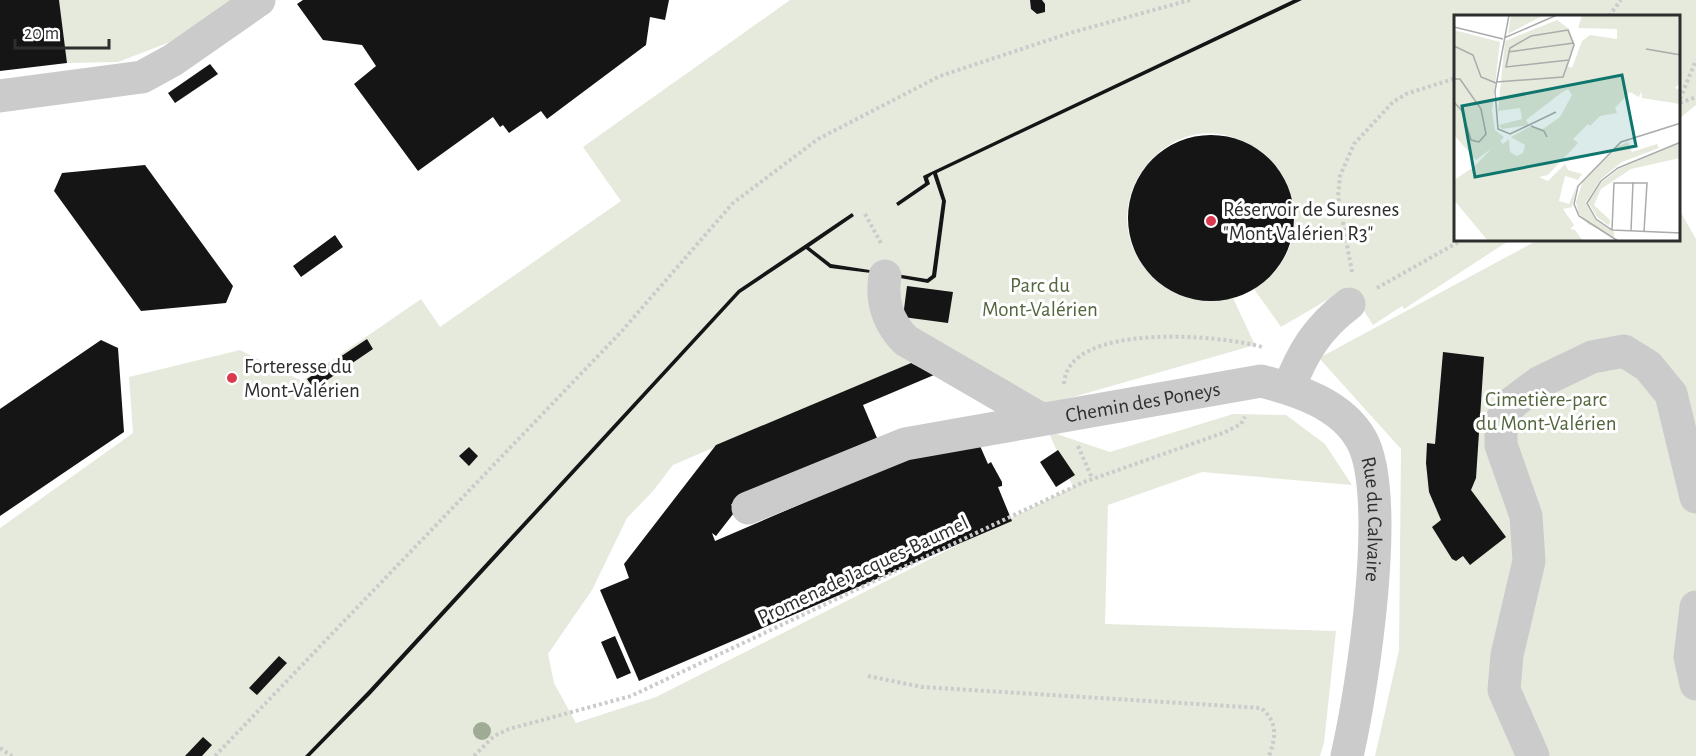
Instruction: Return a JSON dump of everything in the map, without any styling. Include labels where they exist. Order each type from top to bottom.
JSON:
[{"type":"street","points":[[0,96],[142,77],[173,60],[259,0]]},
{"type":"street","points":[[885,276],[885,309],[895,330],[905,340],[1033,421]]},
{"type":"street","points":[[1275,384],[1329,320],[1352,302]]},
{"type":"street","points":[[1533,756],[1504,690],[1507,655],[1529,561],[1526,516],[1501,445],[1501,421],[1512,403],[1540,382],[1592,357],[1624,351],[1648,366],[1671,394],[1696,496]]},
{"type":"street","name":"Chemin des Poneys","points":[[748,508],[905,444],[1033,421],[1275,384]]},
{"type":"street","name":"Rue du Calvaire","points":[[1275,384],[1317,399],[1335,412],[1360,436],[1370,454],[1376,519],[1372,583],[1364,656],[1347,756]]},
{"type":"street","points":[[1696,607],[1690,657],[1696,684]]},
{"type":"path","points":[[215,756],[621,332],[733,203],[818,139],[940,76],[1070,33],[1190,0]]},
{"type":"path","points":[[1610,15],[1621,0]]},
{"type":"path","points":[[1681,98],[1696,60]]},
{"type":"path","points":[[1454,79],[1406,94],[1393,102],[1361,135],[1346,160],[1340,176],[1338,196],[1348,237],[1352,302],[1458,242]]},
{"type":"path","points":[[1681,101],[1696,97]]},
{"type":"path","name":"Promenade Jacques-Baumel","points":[[474,756],[494,736],[509,729],[631,696],[1084,482],[1223,433],[1241,424],[1245,415]]},
{"type":"path","points":[[868,676],[922,687],[1262,708],[1272,717],[1276,738],[1269,756]]},
{"type":"path","points":[[0,748],[12,756]]},
{"type":"green space","points":[[59,0],[243,0],[191,34],[118,62],[67,63]]},
{"type":"green space","name":"Parc du Mont-Valérien","points":[[790,0],[1293,0],[924,176],[925,183],[898,206],[929,185],[928,178],[933,174],[942,201],[932,275],[927,279],[896,274],[900,278],[928,283],[936,277],[946,201],[937,173],[1302,0],[1696,0],[1696,105],[1681,117],[1681,15],[1454,15],[1454,242],[1507,242],[1404,309],[1402,306],[1373,325],[1349,287],[1281,327],[1254,289],[1283,260],[1294,228],[1290,196],[1275,167],[1250,146],[1220,134],[1187,136],[1155,156],[1139,176],[1128,207],[1129,237],[1136,255],[1160,283],[1194,298],[1213,300],[1233,298],[1255,345],[1024,411],[911,363],[673,465],[653,491],[627,518],[592,590],[548,654],[554,683],[576,723],[656,697],[1073,487],[1048,431],[1110,452],[1233,414],[1286,415],[1325,444],[1352,485],[1202,472],[1108,505],[1105,624],[1336,631],[1324,743],[1320,756],[310,756],[371,694],[740,293],[806,249],[830,268],[871,273],[876,271],[831,264],[809,247],[854,216],[852,213],[738,290],[368,691],[305,756],[0,756],[0,528],[133,433],[129,377],[240,350],[302,381],[421,299],[440,327],[621,201],[583,147]]},
{"type":"green space","name":"Cimetière-parc du Mont-Valérien","points":[[1681,213],[1696,239],[1696,756],[1375,756],[1399,650],[1401,449],[1319,358],[1534,242],[1681,242]]},
{"type":"building","points":[[0,0],[59,0],[67,63],[0,71]]},
{"type":"building","points":[[303,0],[669,0],[665,20],[650,17],[646,45],[547,119],[541,111],[509,133],[503,125],[500,127],[493,117],[418,171],[354,84],[376,66],[362,45],[323,40],[297,4]]},
{"type":"building","points":[[1030,0],[1042,0],[1045,4],[1045,12],[1037,14],[1031,9]]},
{"type":"building","points":[[1293,0],[1302,0],[937,173],[946,201],[936,277],[928,283],[900,278],[896,274],[927,279],[932,275],[942,201],[933,174],[928,178],[930,184],[898,206],[896,203],[925,183],[923,176]]},
{"type":"building","points":[[210,64],[218,74],[175,103],[168,93]]},
{"type":"building","name":"Réservoir de Suresnes \"Mont Valérien R3\"","points":[[1211,135],[1227,136],[1243,141],[1270,159],[1288,186],[1293,202],[1293,234],[1288,250],[1270,277],[1243,295],[1227,300],[1211,301],[1195,300],[1179,295],[1152,277],[1134,250],[1129,234],[1128,218],[1129,202],[1134,186],[1152,159],[1179,141],[1195,136]]},
{"type":"building","points":[[145,165],[233,286],[226,303],[141,311],[54,191],[62,173]]},
{"type":"building","points":[[852,213],[854,216],[809,247],[831,264],[876,271],[871,273],[830,268],[806,249],[740,293],[371,694],[310,756],[305,756],[368,691],[738,290]]},
{"type":"building","points":[[335,235],[343,247],[301,277],[293,266]]},
{"type":"building","points":[[907,286],[953,292],[948,323],[903,317]]},
{"type":"building","points":[[367,339],[373,349],[314,389],[307,379]]},
{"type":"building","points":[[101,340],[118,348],[124,432],[0,516],[0,409]]},
{"type":"building","points":[[1443,352],[1484,357],[1476,478],[1471,490],[1506,537],[1470,565],[1463,556],[1456,561],[1452,559],[1432,527],[1441,520],[1429,492],[1426,463],[1427,443],[1435,444]]},
{"type":"building","points":[[911,363],[934,375],[863,405],[877,438],[738,497],[731,505],[737,509],[716,536],[712,533],[715,541],[973,430],[988,464],[991,462],[1002,482],[1002,486],[998,487],[1012,521],[639,681],[600,590],[629,578],[624,564],[716,445]]},
{"type":"building","points":[[469,447],[478,456],[469,466],[459,456]]},
{"type":"building","points":[[1058,450],[1075,475],[1056,487],[1040,462]]},
{"type":"building","points":[[615,636],[631,673],[617,679],[601,642]]},
{"type":"building","points":[[279,656],[287,663],[257,695],[249,688]]},
{"type":"building","points":[[203,737],[212,745],[202,756],[185,756]]},
{"type":"place","name":"Réservoir de Suresnes \"Mont Valérien R3\"","points":[[1211,221]]},
{"type":"place","name":"Forteresse du Mont-Valérien","points":[[232,378]]}]
